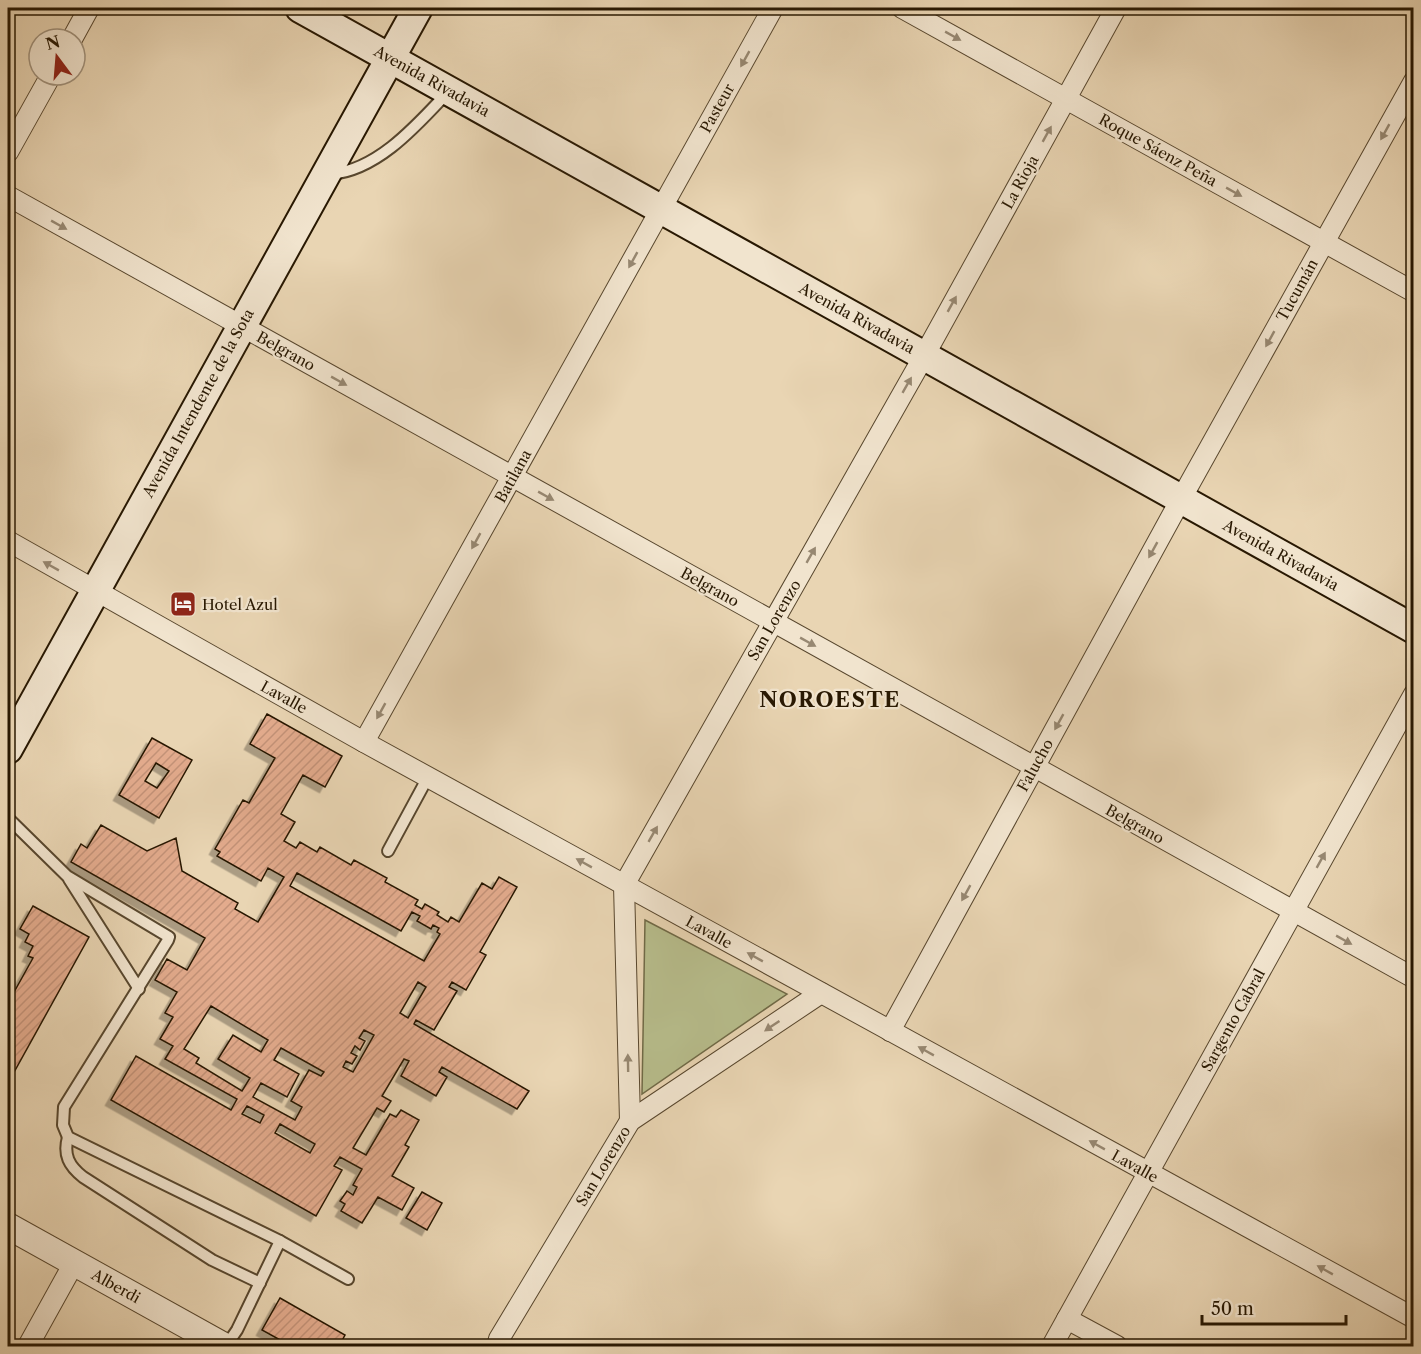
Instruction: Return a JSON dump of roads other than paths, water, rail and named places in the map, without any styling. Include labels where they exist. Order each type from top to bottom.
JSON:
[{"type":"main road","name":"Avenida Rivadavia","points":[[300,8],[1413,629]]},
{"type":"main road","name":"Avenida Intendente de la Sota","points":[[8,749],[418,8]]},
{"type":"street","points":[[79,27],[90,8]]},
{"type":"street","name":"Pasteur","points":[[662,209],[773,8]]},
{"type":"street","name":"Roque Sáenz Peña","points":[[902,8],[1413,292]]},
{"type":"street","name":"La Rioja","points":[[924,356],[1116,8]]},
{"type":"street","name":"Tucumán","points":[[1181,499],[1413,81]]},
{"type":"street","points":[[8,152],[44,87]]},
{"type":"street","name":"Belgrano","points":[[8,196],[1413,978]]},
{"type":"street","name":"Batilana","points":[[364,742],[662,209]]},
{"type":"street","name":"San Lorenzo","points":[[624,885],[924,356]]},
{"type":"street","name":"Falucho","points":[[890,1031],[1181,499]]},
{"type":"street","name":"Lavalle","points":[[8,541],[364,742],[1148,1173],[1411,1312]]},
{"type":"street","name":"Sargento Cabral","points":[[1052,1347],[1413,694]]},
{"type":"street","points":[[624,885],[630,1121]]},
{"type":"street","name":"San Lorenzo","points":[[495,1344],[630,1121],[821,993]]},
{"type":"street","name":"Alberdi","points":[[8,1226],[225,1347]]},
{"type":"street","points":[[28,1347],[74,1263]]},
{"type":"street","points":[[1067,1319],[1117,1347]]},
{"type":"lane","points":[[325,175],[357,169],[405,136],[450,91]]},
{"type":"lane","points":[[387,851],[428,777]]},
{"type":"lane","points":[[8,818],[67,876],[139,989]]},
{"type":"lane","points":[[67,876],[169,937],[139,989],[64,1107],[63,1125],[68,1137],[65,1148],[71,1167],[212,1260],[260,1283]]},
{"type":"lane","points":[[68,1137],[280,1241],[348,1279]]},
{"type":"lane","points":[[225,1347],[237,1330],[280,1241]]},
{"type":"place","name":"Hotel Azul","points":[[183,604]]},
{"type":"district","name":"NOROESTE","points":[[830,699]]}]
